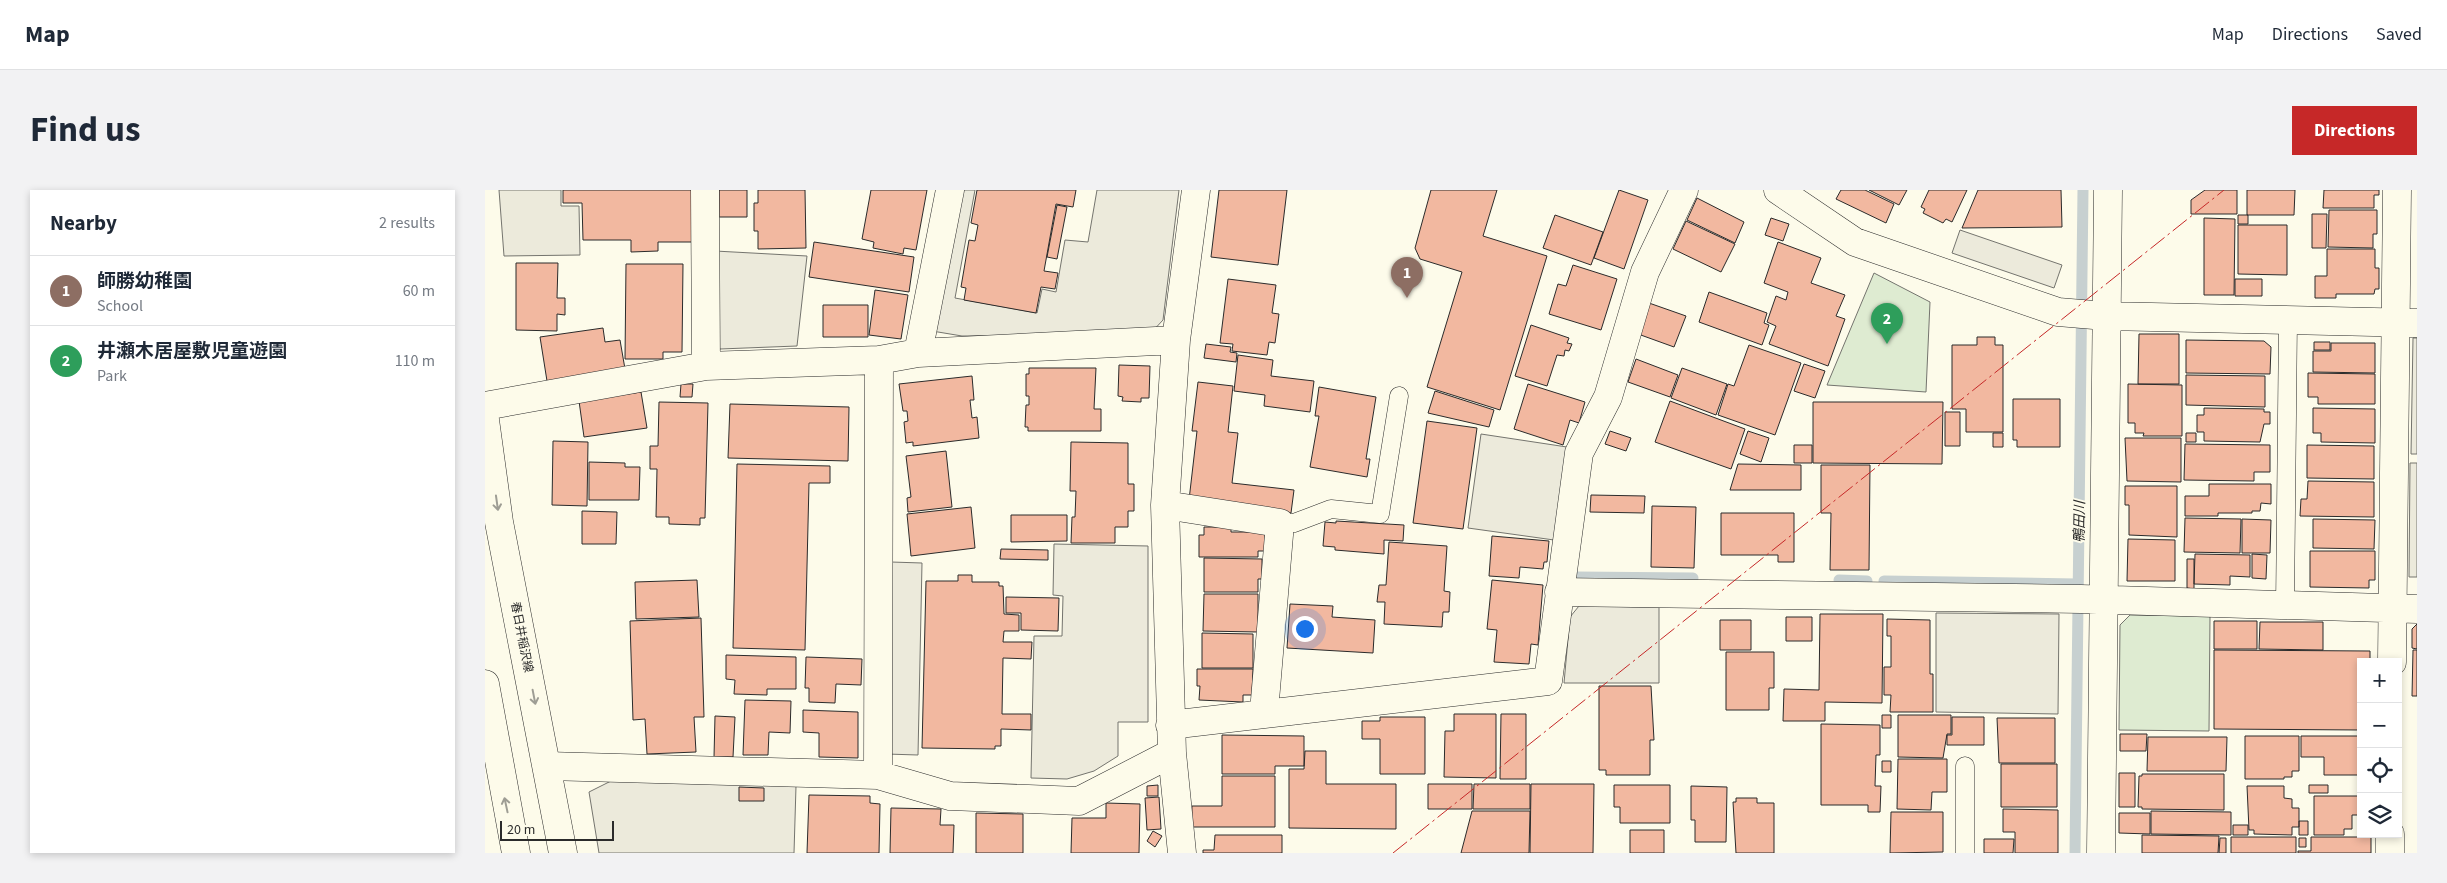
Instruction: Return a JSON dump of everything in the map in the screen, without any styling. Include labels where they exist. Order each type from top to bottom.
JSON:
[{"type":"street","points":[[705,190],[706,366]]},
{"type":"street","points":[[918,353],[950,190]]},
{"type":"street","points":[[1182,853],[1170,725],[1165,504],[1176,340],[1196,190]]},
{"type":"street","points":[[1170,725],[1263,712],[1548,681],[1579,453],[1608,397],[1645,272],[1684,190]]},
{"type":"street","points":[[1778,190],[1855,242],[2058,312],[2096,315],[2406,323]]},
{"type":"street","points":[[2101,853],[2082,600],[2096,315],[2108,190]]},
{"type":"street","points":[[2393,658],[2405,609],[2406,323],[2397,190]]},
{"type":"street","points":[[485,406],[706,366],[879,360],[918,353],[1176,340]]},
{"type":"street","points":[[878,775],[879,360]]},
{"type":"street","name":"春日井稲沢線","points":[[485,420],[499,522],[563,853]]},
{"type":"street","points":[[1165,504],[1281,523],[1263,712]]},
{"type":"street","points":[[1559,592],[2082,600],[2405,609]]},
{"type":"street","points":[[485,684],[492,772],[516,853]]},
{"type":"street","points":[[547,766],[878,775],[950,796],[1079,801],[1172,753]]},
{"type":"street","points":[[2390,853],[2391,838]]},
{"type":"lane","points":[[2285,606],[2288,320]]},
{"type":"lane","points":[[1281,523],[1294,523],[1331,509],[1380,514],[1399,396]]},
{"type":"lane","points":[[1965,766],[1965,853]]},
{"type":"green space","points":[[1874,273],[1930,302],[1926,392],[1827,385]]},
{"type":"green space","points":[[2130,615],[2210,616],[2209,731],[2119,730],[2120,625]]},
{"type":"shaded area","points":[[499,190],[561,190],[561,206],[579,206],[580,255],[504,256]]},
{"type":"shaded area","points":[[958,190],[975,190],[955,298],[1037,313],[1042,289],[1056,292],[1065,240],[1088,242],[1097,190],[1179,190],[1163,320],[1150,334],[962,336],[932,331]]},
{"type":"shaded area","points":[[1960,230],[2062,265],[2054,288],[1952,253]]},
{"type":"shaded area","points":[[715,251],[807,256],[797,346],[720,349],[715,344]]},
{"type":"shaded area","points":[[2413,338],[2417,338],[2417,454],[2411,454]]},
{"type":"shaded area","points":[[1481,434],[1567,447],[1554,540],[1468,528]]},
{"type":"shaded area","points":[[2410,463],[2417,463],[2417,577],[2409,577]]},
{"type":"shaded area","points":[[1054,544],[1148,546],[1148,722],[1118,722],[1118,756],[1094,771],[1067,779],[1031,778],[1034,636],[1062,636],[1063,596],[1053,595]]},
{"type":"shaded area","points":[[891,562],[922,563],[918,755],[886,754]]},
{"type":"shaded area","points":[[1579,606],[1659,607],[1659,683],[1564,683],[1570,617]]},
{"type":"shaded area","points":[[1936,613],[2059,614],[2058,714],[1936,712]]},
{"type":"shaded area","points":[[611,781],[796,786],[794,853],[599,853],[589,792]]},
{"type":"building","points":[[563,190],[693,190],[694,242],[658,242],[658,251],[631,252],[631,240],[583,240],[582,203],[563,203]]},
{"type":"building","points":[[719,190],[747,190],[747,217],[719,217]]},
{"type":"building","points":[[758,190],[805,190],[806,248],[758,249],[758,231],[754,231],[754,203],[758,203]]},
{"type":"building","points":[[871,190],[927,190],[916,250],[904,248],[903,254],[873,248],[874,242],[862,239]]},
{"type":"building","points":[[977,190],[1076,190],[1073,207],[1056,204],[1044,271],[1058,273],[1055,289],[1041,287],[1036,313],[964,300],[966,288],[961,287],[969,240],[975,241],[978,225],[971,223]]},
{"type":"building","points":[[1219,190],[1287,190],[1278,265],[1211,257]]},
{"type":"building","points":[[1431,190],[1497,190],[1483,236],[1547,256],[1500,410],[1427,387],[1462,272],[1420,259],[1415,248]]},
{"type":"building","points":[[1619,190],[1648,200],[1624,269],[1594,258]]},
{"type":"building","points":[[1841,190],[1865,190],[1894,204],[1886,223],[1836,199]]},
{"type":"building","points":[[1869,190],[1907,190],[1899,205]]},
{"type":"building","points":[[1929,190],[1967,190],[1952,222],[1946,219],[1943,223],[1923,213],[1925,209],[1921,207]]},
{"type":"building","points":[[1978,190],[2061,190],[2062,227],[1962,228]]},
{"type":"building","points":[[2205,190],[2237,190],[2237,214],[2191,214],[2191,200]]},
{"type":"building","points":[[2247,190],[2295,190],[2294,215],[2247,215]]},
{"type":"building","points":[[2324,190],[2379,190],[2379,195],[2374,195],[2374,208],[2323,208]]},
{"type":"building","points":[[1697,198],[1744,222],[1735,243],[1687,220]]},
{"type":"building","points":[[1057,205],[1067,207],[1057,259],[1047,257]]},
{"type":"building","points":[[2329,210],[2377,210],[2377,234],[2373,234],[2373,248],[2328,247]]},
{"type":"building","points":[[2312,214],[2327,214],[2326,248],[2312,248]]},
{"type":"building","points":[[1555,215],[1603,232],[1591,265],[1543,248]]},
{"type":"building","points":[[2238,215],[2248,215],[2248,224],[2238,224]]},
{"type":"building","points":[[1771,218],[1789,224],[1783,241],[1765,235]]},
{"type":"building","points":[[2204,218],[2235,219],[2234,295],[2204,295]]},
{"type":"building","points":[[1686,221],[1735,244],[1721,272],[1673,249]]},
{"type":"building","points":[[2238,225],[2287,225],[2287,275],[2238,274]]},
{"type":"building","points":[[814,242],[914,257],[909,292],[809,277]]},
{"type":"building","points":[[1778,242],[1821,258],[1811,283],[1845,295],[1836,316],[1845,319],[1828,366],[1769,344],[1776,326],[1767,322],[1776,296],[1786,300],[1788,292],[1764,283]]},
{"type":"building","points":[[2327,249],[2375,249],[2375,268],[2379,268],[2379,289],[2375,289],[2374,294],[2336,294],[2336,298],[2315,298],[2315,276],[2327,276]]},
{"type":"building","points":[[516,263],[558,263],[557,298],[565,298],[565,315],[557,314],[557,331],[516,330]]},
{"type":"building","points":[[626,264],[683,264],[682,352],[663,352],[663,359],[625,359]]},
{"type":"building","points":[[1573,265],[1617,279],[1601,330],[1549,314],[1558,284],[1566,286]]},
{"type":"building","points":[[1228,279],[1276,285],[1272,313],[1279,314],[1275,343],[1269,342],[1267,355],[1232,351],[1233,344],[1220,343]]},
{"type":"building","points":[[2235,279],[2262,279],[2262,296],[2235,296]]},
{"type":"building","points":[[875,290],[908,295],[901,339],[869,335]]},
{"type":"building","points":[[1709,292],[1767,313],[1764,323],[1769,325],[1762,345],[1699,322]]},
{"type":"building","points":[[1649,303],[1686,316],[1674,347],[1638,334]]},
{"type":"building","points":[[823,305],[868,305],[868,337],[823,337]]},
{"type":"building","points":[[1531,325],[1569,338],[1567,343],[1572,344],[1569,351],[1565,350],[1564,356],[1557,355],[1547,386],[1515,376]]},
{"type":"building","points":[[603,328],[605,342],[620,340],[625,369],[547,381],[540,337]]},
{"type":"building","points":[[2139,334],[2179,334],[2179,384],[2138,384]]},
{"type":"building","points":[[1977,337],[1995,337],[1995,345],[2003,345],[2003,432],[1966,432],[1966,409],[1952,409],[1952,345],[1977,345]]},
{"type":"building","points":[[2186,340],[2264,341],[2271,347],[2270,374],[2186,373]]},
{"type":"building","points":[[2314,342],[2330,342],[2330,350],[2314,350]]},
{"type":"building","points":[[2331,343],[2375,343],[2375,373],[2313,372],[2313,351],[2331,351]]},
{"type":"building","points":[[1206,344],[1231,347],[1230,352],[1237,353],[1236,362],[1204,358]]},
{"type":"building","points":[[1749,345],[1801,363],[1775,435],[1718,415],[1728,384],[1734,386]]},
{"type":"building","points":[[1238,355],[1273,360],[1271,376],[1314,381],[1310,412],[1264,406],[1265,395],[1234,391]]},
{"type":"building","points":[[1636,359],[1678,375],[1670,397],[1628,382]]},
{"type":"building","points":[[1804,364],[1825,371],[1815,398],[1794,391]]},
{"type":"building","points":[[1119,365],[1150,366],[1149,398],[1141,398],[1141,402],[1122,401],[1123,397],[1118,396]]},
{"type":"building","points":[[1029,368],[1096,368],[1094,409],[1101,409],[1101,431],[1028,431],[1028,427],[1025,427],[1026,405],[1029,405],[1029,396],[1026,396],[1026,374],[1029,374]]},
{"type":"building","points":[[1682,368],[1727,384],[1716,415],[1671,398]]},
{"type":"building","points":[[2308,373],[2375,374],[2375,404],[2318,404],[2318,397],[2308,397]]},
{"type":"building","points":[[2186,375],[2265,376],[2265,407],[2186,405]]},
{"type":"building","points":[[972,376],[974,400],[970,400],[972,418],[977,417],[979,438],[913,446],[913,442],[906,443],[904,422],[908,421],[907,411],[903,411],[899,384]]},
{"type":"building","points":[[1198,382],[1233,386],[1228,432],[1238,433],[1232,483],[1294,490],[1291,513],[1189,500],[1197,431],[1192,431]]},
{"type":"building","points":[[681,384],[693,384],[692,397],[680,397]]},
{"type":"building","points":[[1528,384],[1585,402],[1579,423],[1570,420],[1563,445],[1514,429]]},
{"type":"building","points":[[2128,384],[2182,385],[2182,436],[2143,436],[2144,433],[2135,433],[2135,423],[2128,423]]},
{"type":"building","points":[[1319,387],[1376,397],[1366,459],[1370,459],[1367,477],[1310,467],[1319,416],[1315,416]]},
{"type":"building","points":[[1435,391],[1494,410],[1489,427],[1428,413]]},
{"type":"building","points":[[641,392],[647,428],[584,437],[579,401]]},
{"type":"building","points":[[2013,399],[2060,399],[2060,447],[2017,447],[2017,440],[2013,440]]},
{"type":"building","points":[[1670,401],[1745,429],[1731,469],[1655,442]]},
{"type":"building","points":[[659,402],[708,403],[705,518],[700,518],[700,525],[669,524],[669,517],[656,517],[657,469],[650,469],[650,446],[658,446]]},
{"type":"building","points":[[1813,402],[1943,402],[1942,464],[1813,463]]},
{"type":"building","points":[[730,404],[849,407],[848,461],[728,458]]},
{"type":"building","points":[[2204,408],[2264,409],[2264,412],[2270,412],[2270,424],[2264,424],[2260,442],[2204,441],[2204,432],[2197,432],[2197,415],[2204,415]]},
{"type":"building","points":[[2313,408],[2375,409],[2375,443],[2321,442],[2321,433],[2313,433]]},
{"type":"building","points":[[1945,412],[1960,412],[1960,446],[1945,446]]},
{"type":"building","points":[[1427,421],[1477,428],[1463,529],[1413,523]]},
{"type":"building","points":[[1610,431],[1631,438],[1626,451],[1605,444]]},
{"type":"building","points":[[1748,431],[1769,438],[1761,462],[1740,454]]},
{"type":"building","points":[[1993,433],[2003,433],[2003,447],[1993,447]]},
{"type":"building","points":[[2186,433],[2196,433],[2196,442],[2186,442]]},
{"type":"building","points":[[2125,438],[2181,438],[2181,482],[2127,481]]},
{"type":"building","points":[[553,441],[588,442],[587,506],[552,505]]},
{"type":"building","points":[[1071,442],[1128,443],[1128,484],[1134,484],[1134,511],[1128,511],[1128,527],[1115,527],[1115,543],[1071,543],[1076,491],[1070,491]]},
{"type":"building","points":[[2185,444],[2270,445],[2270,472],[2254,472],[2254,481],[2184,480]]},
{"type":"building","points":[[1794,445],[1812,445],[1812,463],[1794,463]]},
{"type":"building","points":[[2307,445],[2374,446],[2374,479],[2307,478]]},
{"type":"building","points":[[946,451],[952,507],[908,512],[907,498],[911,497],[906,456]]},
{"type":"building","points":[[589,462],[625,463],[625,467],[640,467],[639,500],[589,500]]},
{"type":"building","points":[[737,464],[830,466],[830,483],[809,483],[805,650],[733,648]]},
{"type":"building","points":[[1738,464],[1801,465],[1801,490],[1730,490]]},
{"type":"building","points":[[1821,465],[1870,465],[1869,570],[1830,570],[1831,513],[1821,513]]},
{"type":"building","points":[[2308,481],[2374,482],[2374,517],[2300,516],[2301,499],[2307,499]]},
{"type":"building","points":[[2209,484],[2271,484],[2271,504],[2261,503],[2260,511],[2252,511],[2252,513],[2218,513],[2218,516],[2185,516],[2185,496],[2209,496]]},
{"type":"building","points":[[2125,486],[2177,486],[2177,537],[2129,535],[2129,505],[2125,505]]},
{"type":"building","points":[[1591,495],[1645,496],[1644,513],[1590,512]]},
{"type":"building","points":[[1652,506],[1696,507],[1694,568],[1651,567]]},
{"type":"building","points":[[971,507],[975,548],[911,556],[907,514]]},
{"type":"building","points":[[582,511],[617,512],[616,544],[582,544]]},
{"type":"building","points":[[1721,513],[1794,513],[1794,562],[1778,562],[1778,555],[1721,555]]},
{"type":"building","points":[[1011,515],[1067,515],[1067,541],[1011,542]]},
{"type":"building","points":[[2185,518],[2241,519],[2240,553],[2184,552]]},
{"type":"building","points":[[2242,519],[2271,520],[2270,553],[2242,553]]},
{"type":"building","points":[[2313,519],[2375,520],[2374,549],[2313,548]]},
{"type":"building","points":[[1336,521],[1404,525],[1403,541],[1384,540],[1384,554],[1335,550],[1335,547],[1323,546],[1325,522],[1336,523]]},
{"type":"building","points":[[1204,527],[1231,527],[1231,532],[1265,532],[1265,551],[1258,551],[1258,557],[1199,557],[1199,535],[1204,535]]},
{"type":"building","points":[[1492,536],[1549,541],[1547,562],[1544,562],[1543,569],[1520,567],[1519,578],[1489,576]]},
{"type":"building","points":[[2128,539],[2175,540],[2175,581],[2127,581]]},
{"type":"building","points":[[1389,542],[1447,546],[1444,591],[1450,592],[1449,612],[1443,612],[1442,627],[1384,624],[1385,602],[1377,602],[1379,585],[1386,585]]},
{"type":"building","points":[[1001,549],[1048,550],[1048,560],[1000,559]]},
{"type":"building","points":[[2310,551],[2375,551],[2375,580],[2369,580],[2369,588],[2310,587]]},
{"type":"building","points":[[2195,554],[2250,555],[2250,577],[2230,576],[2230,585],[2194,584]]},
{"type":"building","points":[[2252,554],[2267,555],[2266,579],[2252,578]]},
{"type":"building","points":[[1204,558],[1262,559],[1262,579],[1258,579],[1258,592],[1204,592]]},
{"type":"building","points":[[2187,559],[2194,559],[2194,589],[2187,588]]},
{"type":"building","points":[[958,575],[972,575],[972,582],[999,582],[999,586],[1003,586],[1004,614],[1019,615],[1019,631],[1004,631],[1003,642],[1032,642],[1031,659],[1003,658],[1002,714],[1031,714],[1031,730],[1001,729],[1001,746],[995,746],[995,749],[922,748],[926,581],[958,581]]},
{"type":"building","points":[[697,580],[699,617],[636,619],[635,582]]},
{"type":"building","points":[[1492,580],[1543,585],[1538,645],[1531,644],[1529,664],[1494,662],[1497,630],[1487,629]]},
{"type":"building","points":[[1204,594],[1258,594],[1258,632],[1203,631]]},
{"type":"building","points":[[1006,597],[1059,598],[1058,631],[1021,630],[1021,613],[1006,613]]},
{"type":"building","points":[[1290,604],[1333,606],[1332,617],[1375,620],[1373,653],[1287,648]]},
{"type":"building","points":[[1820,614],[1883,614],[1882,703],[1825,702],[1825,721],[1783,721],[1784,689],[1819,690]]},
{"type":"building","points":[[1786,617],[1812,617],[1812,641],[1786,641]]},
{"type":"building","points":[[701,618],[704,717],[694,717],[696,752],[647,754],[645,719],[633,720],[630,621]]},
{"type":"building","points":[[1887,619],[1930,620],[1930,674],[1933,674],[1933,712],[1890,712],[1891,695],[1884,695],[1884,667],[1891,667],[1891,636],[1887,636]]},
{"type":"building","points":[[1720,620],[1751,620],[1751,650],[1720,650]]},
{"type":"building","points":[[2214,621],[2257,621],[2257,649],[2214,649]]},
{"type":"building","points":[[2260,622],[2323,622],[2323,650],[2259,649]]},
{"type":"building","points":[[2417,624],[2417,649],[2412,648],[2412,629]]},
{"type":"building","points":[[1202,633],[1253,634],[1253,668],[1202,668]]},
{"type":"building","points":[[2214,650],[2370,651],[2370,658],[2357,658],[2357,730],[2214,729]]},
{"type":"building","points":[[2413,650],[2417,650],[2417,696],[2412,696]]},
{"type":"building","points":[[1726,652],[1774,652],[1774,688],[1769,688],[1769,710],[1726,710]]},
{"type":"building","points":[[726,655],[796,657],[796,689],[767,689],[767,695],[734,694],[735,680],[726,679]]},
{"type":"building","points":[[806,657],[862,659],[861,685],[836,684],[835,703],[809,702],[809,688],[805,688]]},
{"type":"building","points":[[1197,669],[1253,669],[1252,695],[1243,695],[1243,702],[1199,700],[1200,686],[1197,686]]},
{"type":"building","points":[[1599,686],[1651,686],[1654,740],[1650,740],[1650,775],[1606,775],[1606,770],[1599,770]]},
{"type":"building","points":[[745,700],[791,701],[790,733],[769,732],[768,755],[743,755]]},
{"type":"building","points":[[803,710],[858,712],[858,758],[819,757],[819,733],[803,732]]},
{"type":"building","points":[[1454,714],[1496,714],[1496,778],[1444,777],[1445,731],[1454,731]]},
{"type":"building","points":[[1501,714],[1526,714],[1526,779],[1500,779]]},
{"type":"building","points":[[1882,715],[1891,715],[1891,728],[1882,728]]},
{"type":"building","points":[[1898,715],[1951,715],[1951,734],[1947,734],[1943,758],[1898,757]]},
{"type":"building","points":[[715,716],[735,717],[733,757],[714,757]]},
{"type":"building","points":[[1380,717],[1425,717],[1425,774],[1380,774],[1380,739],[1362,739],[1362,721],[1380,721]]},
{"type":"building","points":[[1952,717],[1984,717],[1984,745],[1947,745],[1947,735],[1952,735]]},
{"type":"building","points":[[1997,718],[2055,718],[2055,763],[1999,763]]},
{"type":"building","points":[[1821,724],[1880,725],[1880,755],[1876,755],[1875,786],[1881,786],[1880,812],[1868,812],[1868,805],[1821,805]]},
{"type":"building","points":[[2120,734],[2147,734],[2146,751],[2120,751]]},
{"type":"building","points":[[1222,735],[1304,736],[1304,766],[1275,766],[1275,774],[1222,774]]},
{"type":"building","points":[[2245,736],[2299,736],[2299,771],[2292,771],[2292,777],[2284,777],[2284,779],[2245,779]]},
{"type":"building","points":[[2301,736],[2357,736],[2357,775],[2324,775],[2324,757],[2301,757]]},
{"type":"building","points":[[2148,737],[2227,737],[2226,771],[2147,771]]},
{"type":"building","points":[[1305,751],[1326,751],[1326,784],[1396,784],[1396,829],[1289,828],[1289,769],[1304,769]]},
{"type":"building","points":[[1898,759],[1947,759],[1947,792],[1932,792],[1931,810],[1897,809]]},
{"type":"building","points":[[1882,761],[1891,761],[1891,772],[1882,772]]},
{"type":"building","points":[[2001,764],[2057,764],[2057,807],[2001,807]]},
{"type":"building","points":[[2119,773],[2135,773],[2135,807],[2119,807]]},
{"type":"building","points":[[2142,774],[2224,774],[2224,810],[2142,809],[2142,807],[2138,807],[2139,776],[2142,776]]},
{"type":"building","points":[[1222,776],[1275,776],[1275,827],[1191,827],[1192,806],[1222,806]]},
{"type":"building","points":[[1428,784],[1472,784],[1472,809],[1428,809]]},
{"type":"building","points":[[1474,784],[1530,784],[1530,809],[1473,809]]},
{"type":"building","points":[[1531,784],[1594,784],[1593,853],[1530,853]]},
{"type":"building","points":[[1158,785],[1158,796],[1147,796],[1147,786]]},
{"type":"building","points":[[1614,785],[1670,785],[1670,823],[1620,823],[1620,807],[1614,807]]},
{"type":"building","points":[[2309,785],[2328,785],[2328,793],[2309,793]]},
{"type":"building","points":[[1691,786],[1727,787],[1726,842],[1695,842],[1695,820],[1691,820]]},
{"type":"building","points":[[2247,786],[2284,786],[2284,798],[2292,799],[2292,808],[2299,808],[2299,827],[2292,827],[2292,835],[2254,834],[2254,830],[2249,830]]},
{"type":"building","points":[[739,787],[764,788],[764,801],[739,801]]},
{"type":"building","points":[[809,795],[870,796],[870,803],[880,804],[879,853],[807,853]]},
{"type":"building","points":[[2314,796],[2357,796],[2357,815],[2352,815],[2352,829],[2344,829],[2344,835],[2314,835]]},
{"type":"building","points":[[1159,797],[1161,829],[1147,830],[1145,798]]},
{"type":"building","points":[[1736,798],[1757,798],[1757,803],[1774,803],[1774,853],[1736,853],[1733,802],[1736,802]]},
{"type":"building","points":[[1106,803],[1140,804],[1139,853],[1071,853],[1072,818],[1106,818]]},
{"type":"building","points":[[891,808],[941,809],[940,825],[954,825],[953,853],[890,853]]},
{"type":"building","points":[[2003,809],[2058,810],[2058,853],[2015,853],[2015,832],[2003,832]]},
{"type":"building","points":[[1472,811],[1530,811],[1529,853],[1461,853]]},
{"type":"building","points":[[2151,811],[2231,812],[2231,835],[2151,834]]},
{"type":"building","points":[[1891,812],[1943,812],[1943,852],[1890,853]]},
{"type":"building","points":[[976,813],[1023,814],[1023,853],[976,853]]},
{"type":"building","points":[[2119,813],[2150,813],[2150,834],[2119,833]]},
{"type":"building","points":[[2299,821],[2308,821],[2308,835],[2299,835]]},
{"type":"building","points":[[2233,825],[2248,825],[2248,835],[2233,835]]},
{"type":"building","points":[[1630,830],[1664,830],[1664,853],[1630,853]]},
{"type":"building","points":[[1153,831],[1162,836],[1155,847],[1147,841]]},
{"type":"building","points":[[1215,835],[1282,835],[1282,853],[1203,853],[1203,850],[1214,850]]},
{"type":"building","points":[[2142,835],[2219,836],[2218,853],[2142,853]]},
{"type":"building","points":[[2231,837],[2296,837],[2296,853],[2231,853]]},
{"type":"building","points":[[2311,837],[2371,838],[2371,853],[2298,853],[2298,851],[2311,851]]},
{"type":"building","points":[[2220,838],[2226,838],[2226,853],[2219,853]]},
{"type":"building","points":[[2299,838],[2306,838],[2306,847],[2299,847]]},
{"type":"building","points":[[1984,839],[2014,839],[2013,853],[1984,853]]},
{"type":"waterway","name":"鴨田川","points":[[2075,853],[2083,190]]},
{"type":"waterway","points":[[1576,577],[1693,578]]},
{"type":"waterway","points":[[1839,580],[1867,581]]},
{"type":"waterway","points":[[1884,581],[2077,584]]},
{"type":"power","points":[[1393,853],[2224,190]]},
{"type":"place","name":"師勝幼稚園","points":[[1407,298]]},
{"type":"place","name":"井瀬木居屋敷児童遊園","points":[[1887,344]]}]
